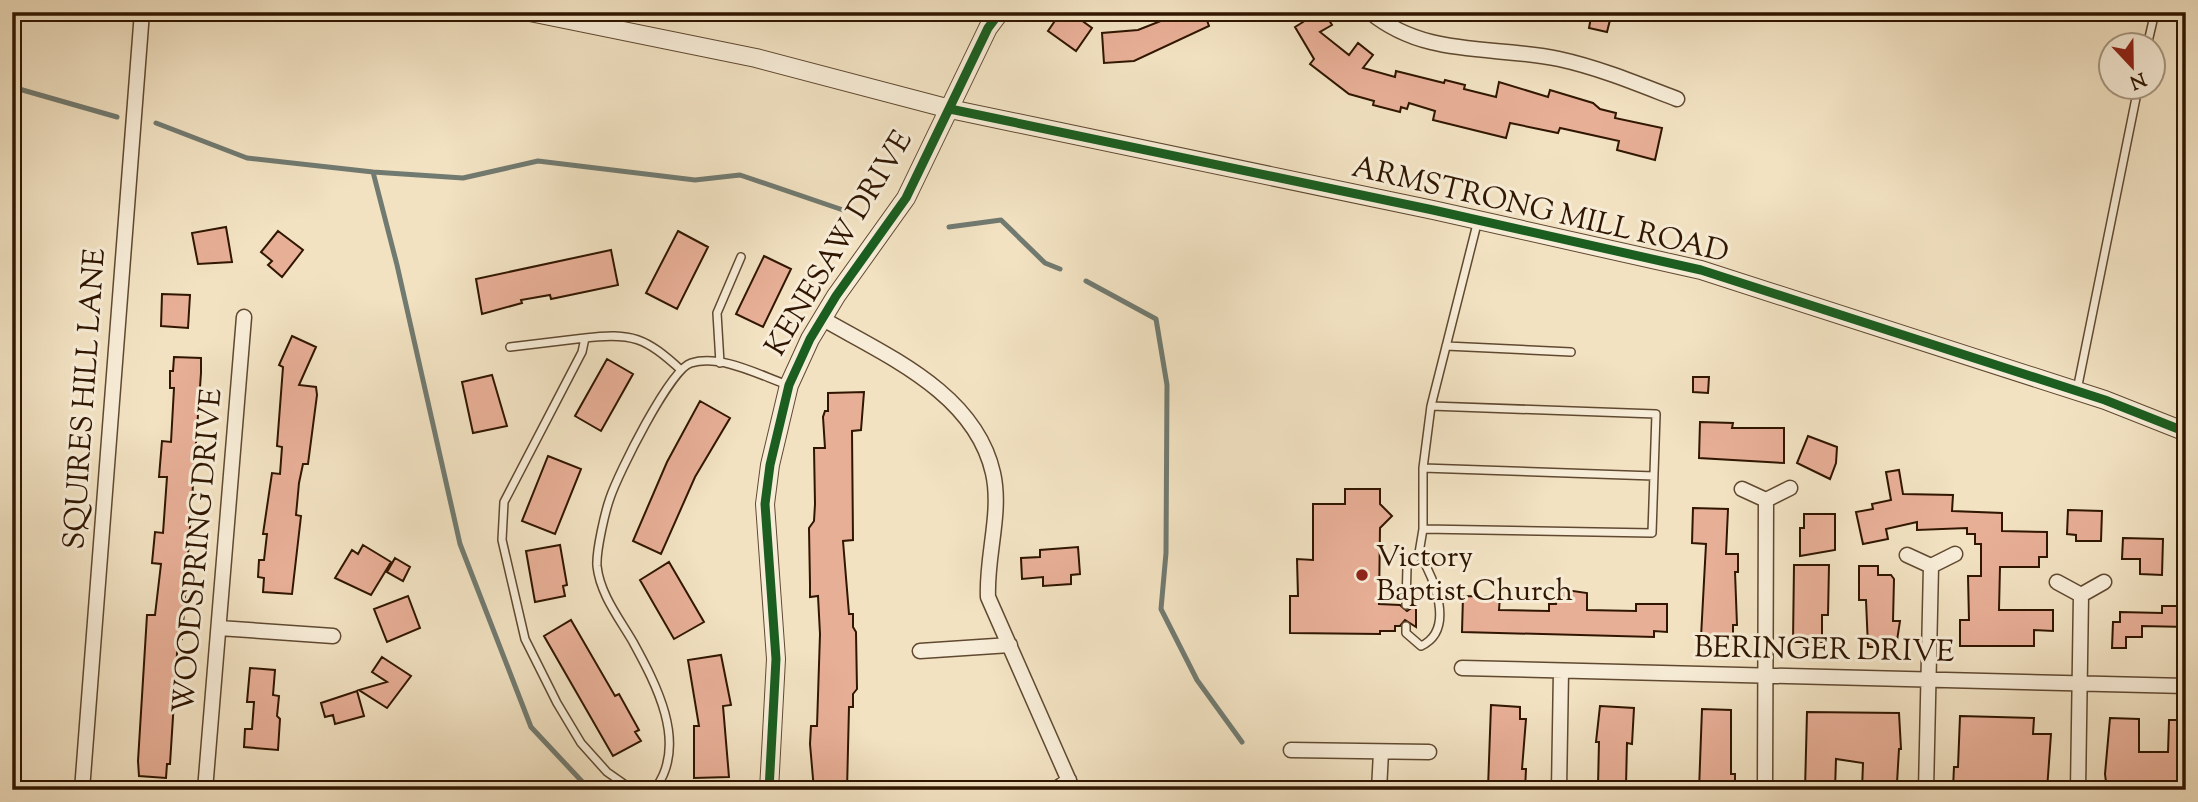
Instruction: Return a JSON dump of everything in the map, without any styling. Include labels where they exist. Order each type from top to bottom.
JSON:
[{"type":"street","name":"SQUIRES HILL LANE","points":[[82,790],[142,12]]},
{"type":"street","name":"ARMSTRONG MILL ROAD","points":[[530,12],[756,58],[950,109],[1478,220],[1701,270],[2077,391],[2186,432]]},
{"type":"street","name":"KENESAW DRIVE","points":[[769,790],[776,659],[765,504],[770,465],[789,385],[823,319],[906,198],[990,20],[1000,12]]},
{"type":"street","points":[[1370,12],[1399,33],[1422,42],[1561,60],[1593,68],[1676,99]]},
{"type":"street","name":"WOODSPRING DRIVE","points":[[205,790],[244,317]]},
{"type":"street","points":[[823,319],[945,394],[974,426],[993,474],[993,523],[986,568],[988,597],[1071,785],[1055,790]]},
{"type":"street","points":[[1766,500],[1790,488]]},
{"type":"street","points":[[1742,489],[1766,500]]},
{"type":"street","points":[[1765,790],[1766,500]]},
{"type":"street","points":[[1931,566],[1955,554]]},
{"type":"street","points":[[1907,555],[1931,566]]},
{"type":"street","points":[[1926,790],[1931,566]]},
{"type":"street","points":[[2081,595],[2104,582]]},
{"type":"street","points":[[2057,583],[2081,595]]},
{"type":"street","points":[[2078,790],[2081,595]]},
{"type":"street","points":[[219,628],[333,636]]},
{"type":"street","points":[[920,651],[1010,645]]},
{"type":"street","name":"BERINGER DRIVE","points":[[1462,668],[2186,686]]},
{"type":"street","points":[[1559,790],[1561,671]]},
{"type":"street","points":[[1291,750],[1429,752]]},
{"type":"street","points":[[1379,790],[1381,752]]},
{"type":"lane","points":[[2150,32],[2154,12]]},
{"type":"lane","points":[[2077,391],[2135,102]]},
{"type":"lane","points":[[1406,605],[1407,567],[1419,553],[1423,529],[1423,468],[1431,406],[1478,220]]},
{"type":"lane","points":[[720,363],[717,313],[741,257]]},
{"type":"lane","points":[[510,347],[617,334],[638,338],[657,349],[681,370]]},
{"type":"lane","points":[[585,338],[582,352],[504,502],[502,540],[525,639],[557,703],[581,743],[607,772],[627,786],[645,790],[658,788],[666,772],[671,751],[669,728],[659,696],[603,589],[597,564],[609,500],[631,448],[687,363],[709,359],[789,385]]},
{"type":"lane","points":[[1446,346],[1571,352]]},
{"type":"lane","points":[[1423,529],[1652,533],[1656,414],[1431,406]]},
{"type":"lane","points":[[1423,468],[1654,475]]},
{"type":"lane","points":[[1406,626],[1406,633],[1421,646],[1431,642],[1438,632],[1438,596],[1419,553]]},
{"type":"building","points":[[1061,12],[1070,12],[1092,28],[1076,51],[1048,31]]},
{"type":"building","points":[[1163,12],[1204,12],[1209,26],[1134,61],[1104,63],[1102,33],[1138,30],[1166,19]]},
{"type":"building","points":[[1296,12],[1324,12],[1332,25],[1320,32],[1349,55],[1358,43],[1373,55],[1363,68],[1395,77],[1396,71],[1444,83],[1445,80],[1465,85],[1464,89],[1496,97],[1499,82],[1548,97],[1550,90],[1593,103],[1600,109],[1616,113],[1615,118],[1662,128],[1655,160],[1617,150],[1619,141],[1560,128],[1558,133],[1510,123],[1506,138],[1433,120],[1435,111],[1409,103],[1407,109],[1401,107],[1400,112],[1373,105],[1374,101],[1349,94],[1310,64],[1314,59],[1295,27],[1303,22]]},
{"type":"building","points":[[1592,12],[1612,12],[1607,32],[1589,28]]},
{"type":"building","points":[[226,227],[232,262],[198,264],[192,233]]},
{"type":"building","points":[[278,231],[303,250],[282,277],[268,265],[272,261],[261,252]]},
{"type":"building","points":[[678,231],[708,247],[677,309],[646,293]]},
{"type":"building","points":[[611,250],[618,285],[551,299],[550,295],[521,300],[522,303],[482,314],[476,279]]},
{"type":"building","points":[[764,256],[791,269],[763,327],[736,314]]},
{"type":"building","points":[[162,294],[190,295],[188,328],[161,326]]},
{"type":"building","points":[[292,336],[316,347],[299,385],[316,387],[317,395],[308,464],[303,464],[299,483],[296,515],[301,516],[292,594],[263,592],[264,578],[258,577],[259,560],[264,560],[267,534],[263,534],[272,473],[280,474],[282,447],[277,446],[283,367],[279,365]]},
{"type":"building","points":[[174,357],[201,358],[201,373],[182,639],[178,638],[170,764],[167,764],[166,778],[139,776],[138,761],[147,615],[155,615],[161,564],[152,563],[155,532],[163,533],[167,477],[159,477],[162,441],[171,442],[174,388],[170,388],[170,371],[173,371]]},
{"type":"building","points":[[607,359],[633,374],[601,431],[575,416]]},
{"type":"building","points":[[492,375],[507,426],[473,433],[462,382]]},
{"type":"building","points":[[1693,377],[1709,377],[1708,393],[1693,392]]},
{"type":"building","points":[[864,392],[861,430],[852,431],[853,540],[843,541],[849,614],[853,614],[853,627],[856,632],[857,689],[853,694],[853,707],[849,707],[847,790],[814,790],[810,744],[811,726],[817,726],[820,634],[818,596],[810,597],[809,528],[814,521],[814,448],[825,448],[823,417],[825,411],[828,411],[828,393]]},
{"type":"building","points":[[700,401],[730,418],[695,477],[661,554],[633,541],[667,462]]},
{"type":"building","points":[[1700,422],[1733,423],[1732,428],[1784,428],[1784,463],[1699,458]]},
{"type":"building","points":[[1808,436],[1837,447],[1836,463],[1830,479],[1797,463]]},
{"type":"building","points":[[548,456],[581,469],[555,534],[522,521]]},
{"type":"building","points":[[1899,470],[1903,494],[1953,495],[1952,511],[2002,513],[2002,531],[2047,532],[2047,557],[2039,557],[2039,567],[2000,567],[1999,610],[2053,610],[2053,631],[2034,630],[2034,646],[1960,646],[1960,620],[1969,620],[1968,576],[1981,576],[1981,544],[1975,544],[1975,534],[1967,534],[1967,528],[1917,530],[1917,522],[1886,529],[1888,539],[1863,544],[1856,512],[1873,509],[1872,504],[1891,500],[1886,472]]},
{"type":"building","name":"Victory Baptist Church","points":[[1345,489],[1380,489],[1380,504],[1392,516],[1380,528],[1379,604],[1400,605],[1407,611],[1416,605],[1416,627],[1405,620],[1400,626],[1395,626],[1395,631],[1380,631],[1380,634],[1290,633],[1290,596],[1298,596],[1297,559],[1313,560],[1313,504],[1345,504]]},
{"type":"building","points":[[1693,508],[1728,509],[1726,554],[1738,554],[1738,572],[1735,572],[1737,625],[1733,625],[1733,639],[1701,637],[1706,544],[1692,543]]},
{"type":"building","points":[[2068,510],[2102,511],[2101,541],[2076,541],[2076,535],[2067,534]]},
{"type":"building","points":[[1804,514],[1835,514],[1835,550],[1800,556],[1800,528],[1804,528]]},
{"type":"building","points":[[2123,538],[2163,539],[2162,575],[2140,574],[2140,559],[2122,559]]},
{"type":"building","points":[[363,545],[391,562],[371,595],[335,578],[352,550],[358,554]]},
{"type":"building","points":[[560,545],[567,585],[563,586],[565,596],[535,602],[526,551]]},
{"type":"building","points":[[1078,547],[1080,574],[1071,575],[1071,584],[1043,586],[1043,577],[1022,579],[1021,558],[1040,557],[1040,550]]},
{"type":"building","points":[[395,558],[410,567],[403,581],[387,572]]},
{"type":"building","points":[[669,562],[704,622],[674,639],[640,580]]},
{"type":"building","points":[[1794,565],[1829,565],[1828,615],[1822,615],[1822,642],[1793,642]]},
{"type":"building","points":[[1859,566],[1878,566],[1878,575],[1891,575],[1894,579],[1893,621],[1900,621],[1896,647],[1868,647],[1866,600],[1859,600]]},
{"type":"building","points":[[1559,589],[1587,593],[1587,610],[1636,611],[1636,604],[1667,604],[1667,632],[1654,631],[1654,637],[1462,632],[1463,596],[1500,597],[1499,610],[1549,611],[1549,604],[1556,604]]},
{"type":"building","points":[[408,596],[420,628],[387,642],[374,609]]},
{"type":"building","points":[[2162,606],[2186,606],[2186,627],[2142,626],[2142,637],[2126,637],[2126,648],[2112,648],[2113,622],[2120,622],[2120,612],[2162,613]]},
{"type":"building","points":[[571,620],[615,696],[619,694],[639,730],[635,732],[641,741],[613,756],[544,636]]},
{"type":"building","points":[[721,655],[731,705],[723,706],[729,777],[694,778],[694,726],[699,726],[688,660]]},
{"type":"building","points":[[382,657],[411,676],[387,708],[359,690],[387,682],[372,672]]},
{"type":"building","points":[[250,668],[275,670],[273,695],[279,696],[277,716],[280,719],[278,750],[244,747],[245,729],[252,729],[254,702],[247,702]]},
{"type":"building","points":[[357,691],[364,716],[335,724],[333,715],[325,717],[321,703]]},
{"type":"building","points":[[1491,705],[1520,707],[1520,719],[1526,719],[1522,769],[1526,769],[1525,790],[1488,788]]},
{"type":"building","points":[[1600,706],[1634,708],[1632,744],[1627,743],[1626,786],[1598,786],[1599,742],[1596,742]]},
{"type":"building","points":[[1702,709],[1731,710],[1731,774],[1735,774],[1735,790],[1699,790]]},
{"type":"building","points":[[1807,712],[1899,713],[1901,749],[1894,788],[1862,790],[1863,763],[1836,759],[1835,790],[1805,790]]},
{"type":"building","points":[[1960,716],[2034,718],[2033,734],[2051,734],[2047,790],[1953,788],[1954,767],[1958,767]]},
{"type":"building","points":[[2110,718],[2139,719],[2139,752],[2168,752],[2169,720],[2186,720],[2182,790],[2107,790],[2105,774]]},
{"type":"waterway","points":[[12,87],[117,117]]},
{"type":"waterway","points":[[156,123],[247,158],[373,172],[397,265],[460,544],[531,727],[590,790]]},
{"type":"waterway","points":[[373,172],[463,178],[538,161],[695,180],[740,175],[843,210]]},
{"type":"waterway","points":[[949,227],[1001,220],[1045,263],[1060,269]]},
{"type":"waterway","points":[[1086,281],[1156,319],[1167,385],[1166,553],[1161,609],[1197,680],[1242,742]]},
{"type":"cycle path","points":[[769,790],[776,659],[765,504],[770,465],[789,385],[810,339],[836,296],[906,198],[988,28],[1000,12]]},
{"type":"cycle path","points":[[950,109],[1433,210],[1701,270],[2105,400],[2186,432]]},
{"type":"place","name":"Victory Baptist Church","points":[[1362,575]]}]
